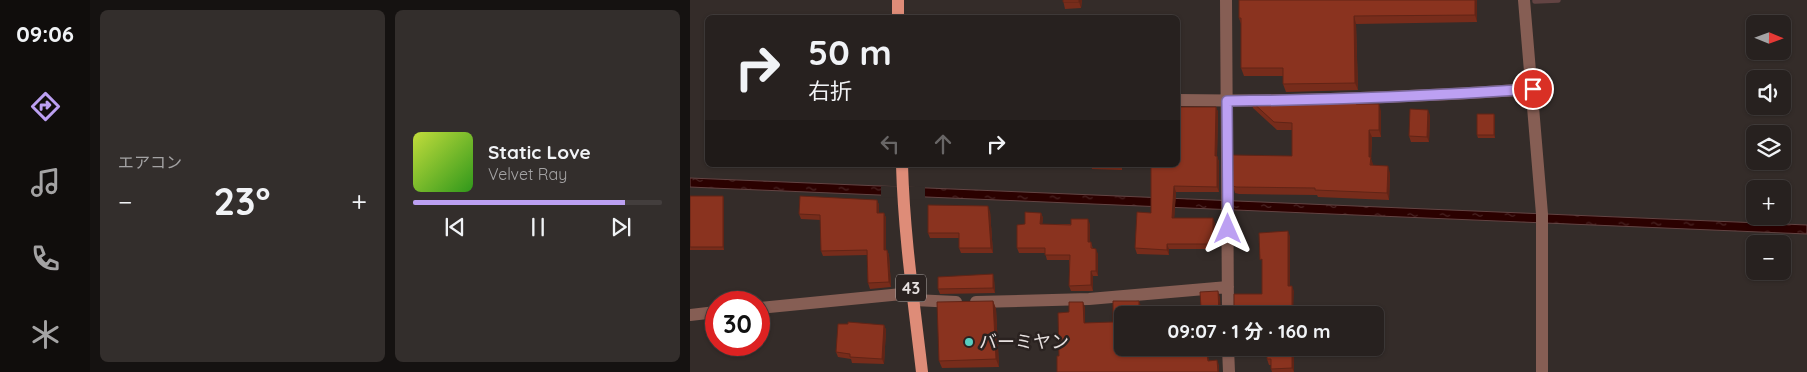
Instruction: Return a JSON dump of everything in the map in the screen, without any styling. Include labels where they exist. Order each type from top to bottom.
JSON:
[{"type":"main road","points":[[898,0],[898,15]]},
{"type":"main road","name":"43","points":[[902,167],[902,203],[922,372]]},
{"type":"street","points":[[1226,0],[1228,306]]},
{"type":"street","points":[[1524,0],[1533,89],[1542,219],[1542,372]]},
{"type":"street","points":[[1180,100],[1332,100],[1533,89]]},
{"type":"street","points":[[770,307],[913,297],[941,302],[1089,299],[1228,287]]},
{"type":"street","points":[[690,315],[705,313]]},
{"type":"street","points":[[1228,356],[1228,372]]},
{"type":"water","points":[[690,178],[1746,222],[1746,225],[1807,225],[1807,234],[690,187]]},
{"type":"pier","points":[[881,186],[925,187],[925,200],[881,197]]},
{"type":"building","points":[[1063,0],[1079,0],[1079,2],[1063,2]]},
{"type":"building","points":[[1239,0],[1475,0],[1475,15],[1354,16],[1355,83],[1283,84],[1283,68],[1241,68]]},
{"type":"building","points":[[1356,99],[1356,104],[1379,104],[1379,130],[1369,130],[1369,157],[1371,157],[1370,165],[1388,166],[1387,193],[1315,190],[1315,188],[1233,186],[1233,155],[1292,156],[1292,123],[1274,122],[1251,101]]},
{"type":"building","points":[[1180,107],[1216,107],[1215,156],[1217,156],[1217,187],[1174,186],[1172,218],[1213,218],[1213,244],[1167,244],[1167,250],[1135,248],[1137,212],[1151,213],[1151,167],[1180,167]]},
{"type":"building","points":[[1410,109],[1428,110],[1427,137],[1409,136]]},
{"type":"building","points":[[1477,114],[1494,114],[1494,135],[1477,135]]},
{"type":"building","points":[[690,196],[723,196],[723,247],[690,247]]},
{"type":"building","points":[[800,196],[877,200],[877,213],[884,213],[884,250],[887,250],[889,282],[868,283],[867,250],[821,251],[820,215],[799,214]]},
{"type":"building","points":[[928,205],[988,206],[991,248],[959,248],[959,233],[928,233]]},
{"type":"building","points":[[1025,212],[1041,213],[1040,224],[1071,225],[1071,219],[1088,219],[1088,242],[1091,242],[1091,248],[1096,249],[1096,271],[1091,271],[1091,285],[1069,286],[1070,255],[1045,255],[1045,248],[1017,248],[1017,225],[1025,224]]},
{"type":"building","points":[[1288,231],[1288,286],[1292,286],[1292,306],[1234,306],[1234,294],[1262,294],[1262,259],[1260,260],[1259,233]]},
{"type":"building","points":[[993,274],[993,288],[938,289],[938,277]]},
{"type":"building","points":[[1218,291],[1219,306],[1201,306],[1200,292]]},
{"type":"building","name":"バーミヤン","points":[[993,301],[996,359],[939,361],[937,302]]},
{"type":"building","points":[[1113,301],[1139,301],[1139,306],[1114,306],[1114,356],[1207,356],[1208,361],[1217,360],[1218,372],[1057,372],[1057,356],[1059,356],[1058,313],[1069,312],[1069,302],[1083,302],[1084,323],[1113,322]]},
{"type":"building","points":[[848,322],[884,325],[882,359],[850,357],[850,354],[836,352],[838,324],[848,324]]},
{"type":"building","points":[[1267,356],[1292,356],[1292,368],[1271,369],[1271,359],[1267,359]]},
{"type":"waterway","points":[[1535,1],[1558,0]]},
{"type":"place","name":"バーミヤン","points":[[969,342]]},
{"type":"route","points":[[1228,229],[1227,101],[1332,100],[1533,89]]}]
